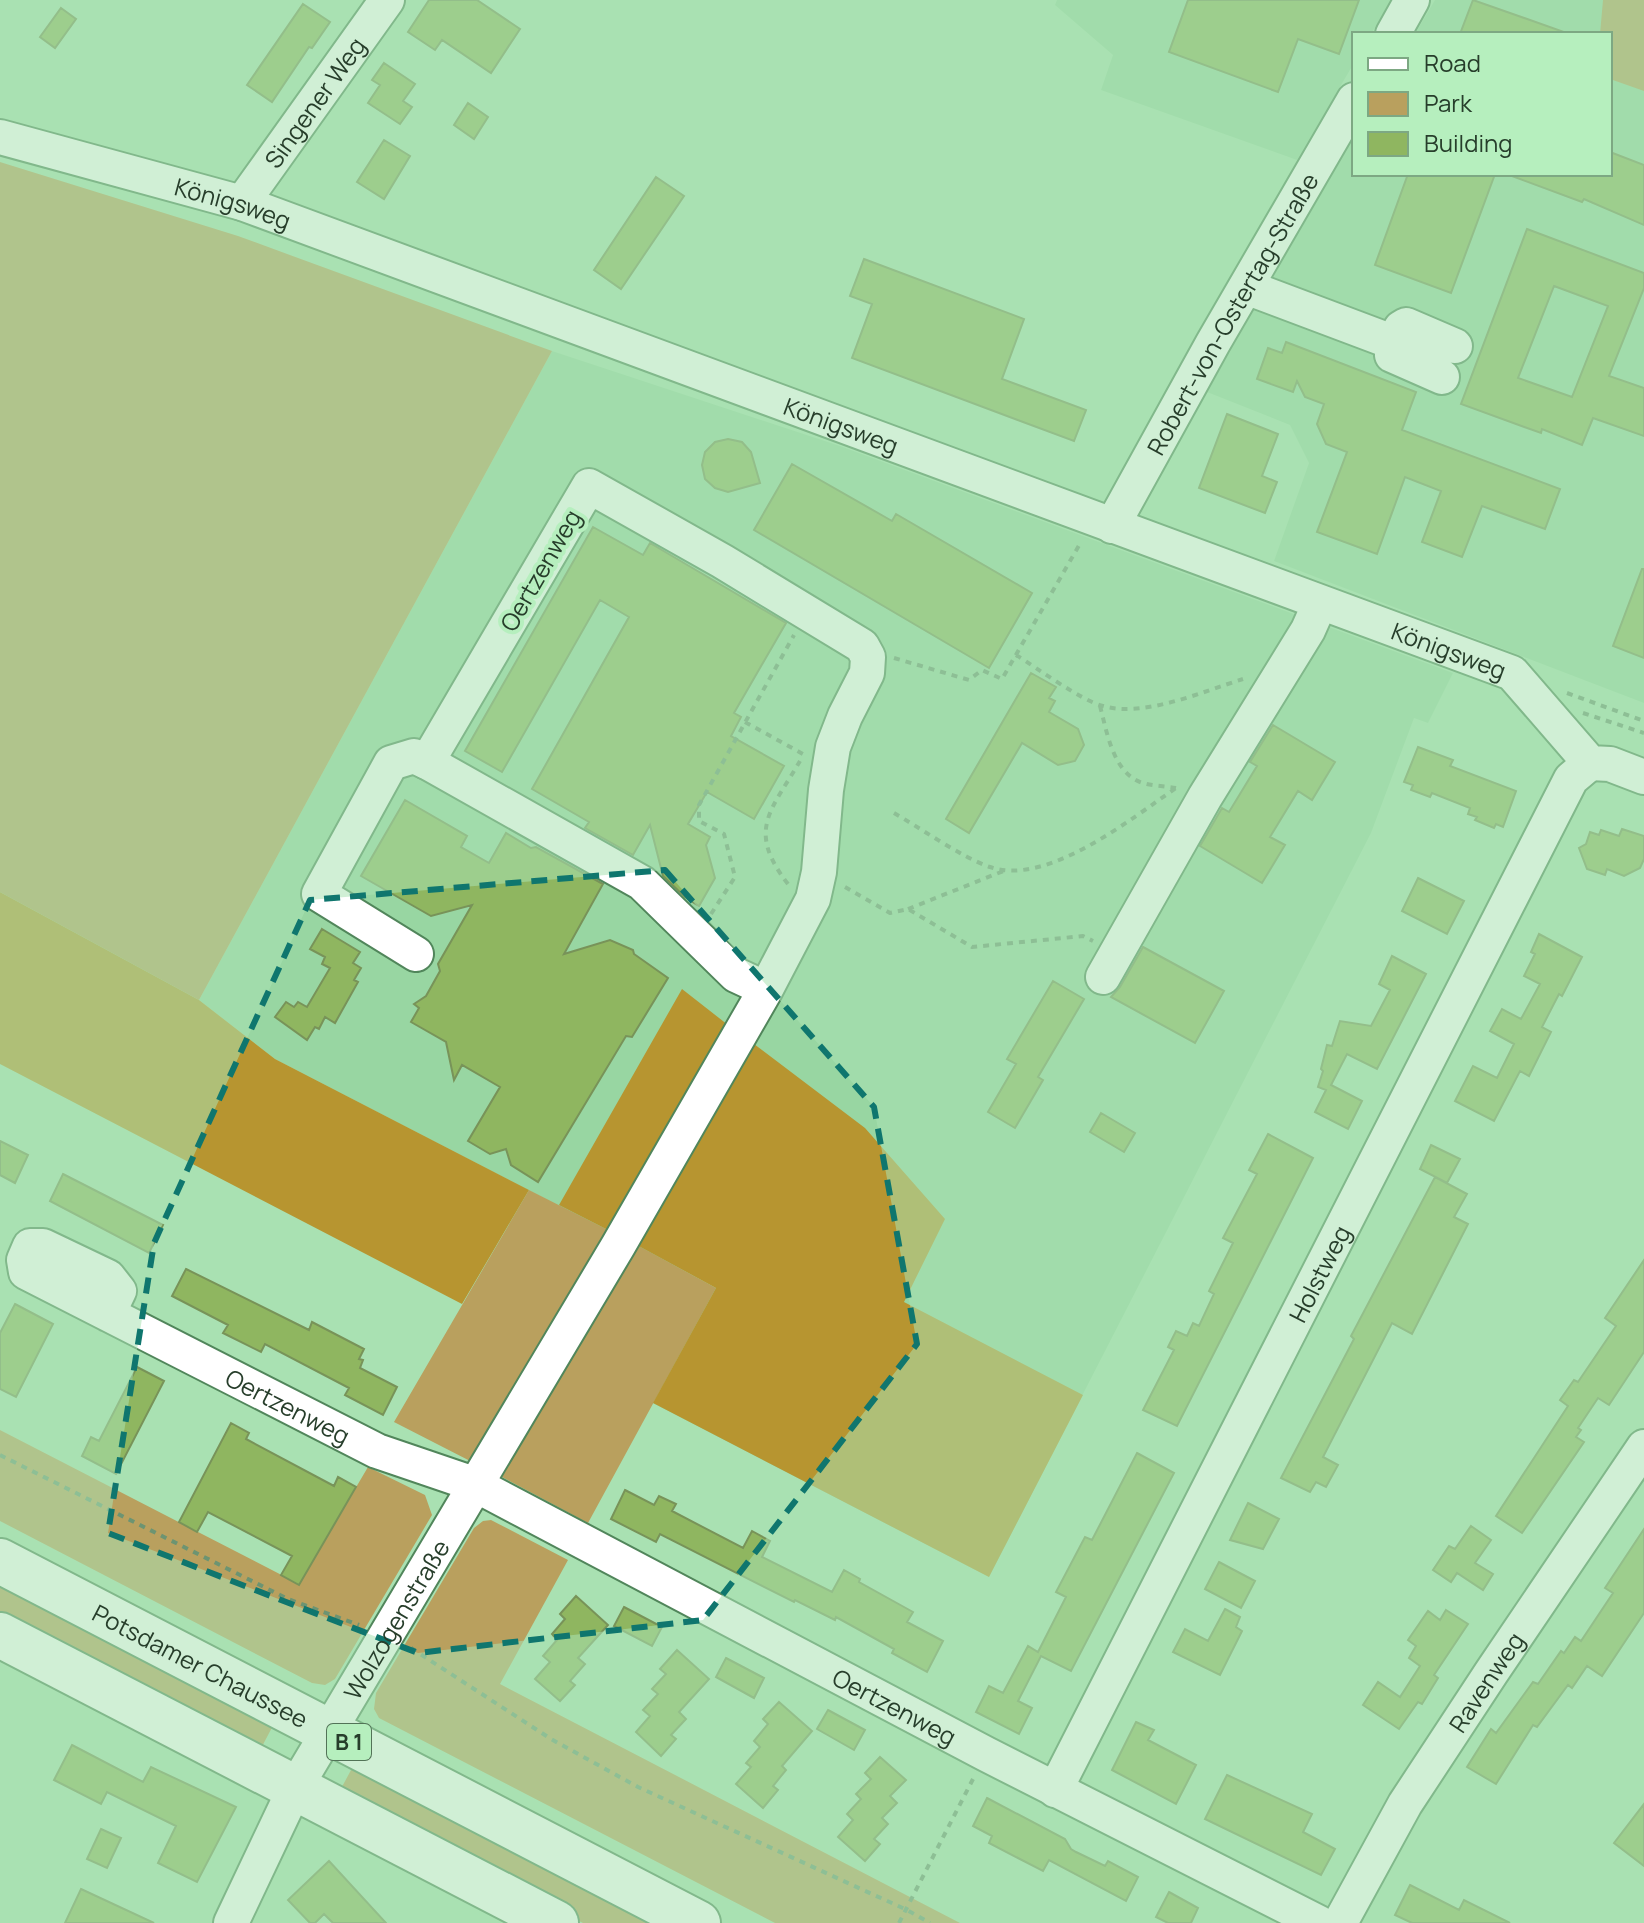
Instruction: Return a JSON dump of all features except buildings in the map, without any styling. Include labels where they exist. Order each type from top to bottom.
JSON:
[{"type":"main road","name":"Potsdamer Chaussee","points":[[0,1561],[698,1923]]},
{"type":"main road","points":[[0,1635],[556,1923]]},
{"type":"street","name":"Singener Weg","points":[[242,203],[387,0]]},
{"type":"street","points":[[1394,32],[1412,0]]},
{"type":"street","name":"Robert-von-Ostertag-Straße","points":[[1103,523],[1246,287],[1352,103]]},
{"type":"street","name":"Königsweg","points":[[0,137],[242,203],[1512,673],[1590,763]]},
{"type":"street","points":[[1246,287],[1395,343]]},
{"type":"street","points":[[1442,377],[1394,358],[1391,352],[1401,328],[1406,325],[1455,346]]},
{"type":"street","name":"Oertzenweg","points":[[427,762],[589,486],[807,612],[862,646],[868,657]]},
{"type":"street","points":[[1110,965],[1205,797],[1308,630],[1320,603]]},
{"type":"street","points":[[474,1484],[493,1459],[766,989],[815,887],[833,747],[867,673],[868,657]]},
{"type":"street","points":[[416,954],[319,894],[391,763],[414,756],[642,883],[736,975],[766,989]]},
{"type":"street","points":[[1590,763],[1610,764],[1644,777]]},
{"type":"street","name":"Holstweg","points":[[1055,1790],[1571,779],[1590,763]]},
{"type":"street","name":"Oertzenweg","points":[[108,1314],[377,1451],[474,1484],[1055,1790],[1319,1923]]},
{"type":"street","name":"Ravenweg","points":[[1340,1923],[1405,1804],[1644,1447]]},
{"type":"street","name":"Wolzogenstraße","points":[[231,1923],[295,1788],[474,1484]]},
{"type":"path","points":[[868,657],[886,655],[969,680],[982,670],[1002,679],[1103,523]]},
{"type":"path","points":[[698,937],[735,877],[724,834],[699,821],[699,805],[807,612]]},
{"type":"path","points":[[1016,655],[1100,706],[1121,709],[1164,704],[1262,673],[1283,672]]},
{"type":"path","points":[[1556,689],[1644,721]]},
{"type":"path","points":[[894,813],[992,868],[1019,870],[1069,858],[1176,788],[1141,783],[1123,769],[1109,741],[1100,706]]},
{"type":"path","points":[[745,722],[804,755],[765,826],[770,859],[794,891],[815,887],[890,913],[908,909],[1008,869]]},
{"type":"path","points":[[908,909],[972,947],[1083,936],[1110,965]]},
{"type":"path","points":[[0,1455],[288,1599],[373,1630]]},
{"type":"path","points":[[402,1642],[551,1739],[638,1787],[930,1923]]},
{"type":"path","points":[[899,1923],[979,1767]]},
{"type":"highlighted area","points":[[665,870],[874,1107],[917,1344],[703,1620],[418,1653],[108,1533],[154,1243],[310,900]]},
{"type":"shaded area","points":[[1057,0],[1391,0],[1372,32],[1352,32],[1352,66],[1297,160],[1101,90],[1113,55],[1055,5]]},
{"type":"shaded area","points":[[1435,0],[1644,0],[1644,703],[1274,561],[1309,463],[1290,425],[1207,392],[1352,139],[1352,176],[1612,176],[1612,32],[1416,32]]},
{"type":"shaded area","points":[[552,351],[840,446],[1453,673],[1428,723],[1414,718],[1371,833],[989,1577],[653,1403],[716,1287],[275,1059],[199,1000]]},
{"type":"shaded area","points":[[0,892],[199,1000],[275,1059],[529,1190],[462,1304],[0,1064]]},
{"type":"shaded area","points":[[682,989],[728,1025],[610,1231],[559,1205]]},
{"type":"shaded area","points":[[750,1041],[865,1128],[945,1219],[904,1302],[1083,1395],[989,1577],[653,1403],[716,1288],[635,1244]]},
{"type":"green space","points":[[1603,0],[1644,0],[1644,91],[1612,80],[1612,32],[1600,32]]},
{"type":"green space","points":[[0,162],[238,236],[552,351],[199,1000],[0,892]]},
{"type":"green space","points":[[529,1190],[610,1231],[476,1464],[394,1422]]},
{"type":"green space","points":[[635,1244],[716,1288],[588,1523],[502,1477]]},
{"type":"green space","points":[[0,1430],[299,1584],[368,1467],[425,1495],[432,1515],[335,1679],[325,1685],[312,1683],[0,1521]]},
{"type":"green space","points":[[491,1520],[568,1560],[500,1684],[960,1923],[775,1923],[379,1718],[374,1709],[376,1693],[474,1528],[483,1521]]},
{"type":"green space","points":[[0,1574],[277,1718],[257,1756],[0,1622]]},
{"type":"green space","points":[[357,1759],[673,1923],[583,1923],[337,1796]]}]
